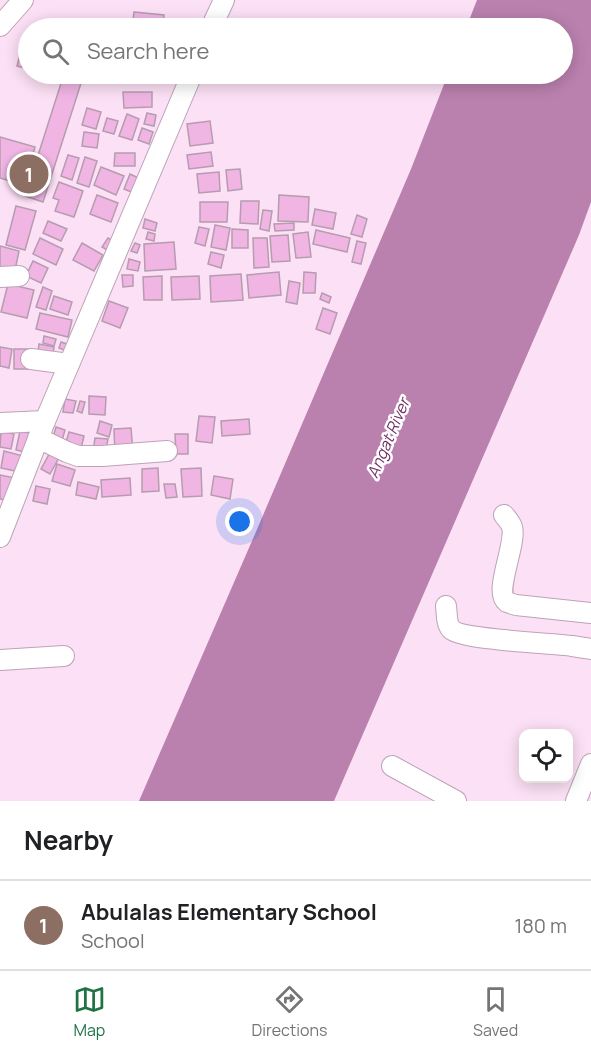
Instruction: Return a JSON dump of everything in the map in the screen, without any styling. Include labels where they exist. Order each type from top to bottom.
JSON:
[{"type":"street","points":[[0,26],[23,0]]},
{"type":"street","points":[[216,18],[224,0]]},
{"type":"street","points":[[0,537],[41,430],[188,84]]},
{"type":"street","points":[[30,359],[69,364]]},
{"type":"street","points":[[0,423],[41,430],[67,452],[78,456],[166,451]]},
{"type":"street","points":[[504,515],[513,529],[502,597],[507,602],[516,605],[591,613]]},
{"type":"street","points":[[446,606],[448,622],[452,630],[463,634],[591,650]]},
{"type":"street","points":[[0,660],[64,656]]},
{"type":"street","points":[[576,801],[591,764]]},
{"type":"street","points":[[393,766],[456,801]]},
{"type":"water","name":"Angat River","points":[[477,0],[591,0],[591,202],[579,235],[334,801],[139,801],[411,169],[444,84],[573,84],[573,18],[470,18]]},
{"type":"building","points":[[134,12],[164,15],[164,18],[133,18]]},
{"type":"building","points":[[61,84],[81,84],[43,202],[25,196]]},
{"type":"building","points":[[123,92],[152,92],[152,107],[124,108]]},
{"type":"building","points":[[87,108],[101,112],[96,129],[82,125]]},
{"type":"building","points":[[147,113],[156,115],[154,126],[144,124]]},
{"type":"building","points":[[127,114],[139,119],[132,140],[119,136]]},
{"type":"building","points":[[107,118],[118,121],[114,134],[103,131]]},
{"type":"building","points":[[210,121],[213,143],[190,146],[187,124]]},
{"type":"building","points":[[142,128],[153,132],[149,144],[138,140]]},
{"type":"building","points":[[84,132],[99,134],[97,148],[82,146]]},
{"type":"building","points":[[0,137],[35,147],[24,185],[0,178]]},
{"type":"building","points":[[211,152],[213,166],[189,169],[187,155]]},
{"type":"building","points":[[115,153],[135,153],[135,166],[114,166]]},
{"type":"building","points":[[68,155],[79,158],[72,180],[61,176]]},
{"type":"building","points":[[85,157],[97,161],[89,187],[77,183]]},
{"type":"building","points":[[101,167],[124,176],[116,195],[94,185]]},
{"type":"building","points":[[240,169],[242,189],[228,191],[226,170]]},
{"type":"building","points":[[219,172],[220,191],[199,193],[197,174]]},
{"type":"building","points":[[130,174],[145,181],[139,195],[124,189]]},
{"type":"building","points":[[59,182],[83,191],[74,217],[55,211],[59,200],[53,198]]},
{"type":"building","points":[[97,195],[118,203],[111,222],[90,214]]},
{"type":"building","points":[[279,195],[309,197],[308,222],[278,221]]},
{"type":"building","points":[[241,201],[259,201],[258,224],[240,223]]},
{"type":"building","points":[[200,202],[228,202],[227,222],[200,222]]},
{"type":"building","points":[[16,206],[36,211],[25,250],[6,245]]},
{"type":"building","points":[[315,209],[336,213],[333,229],[312,225]]},
{"type":"building","points":[[263,210],[272,211],[269,231],[260,229]]},
{"type":"building","points":[[357,215],[367,219],[362,237],[351,234]]},
{"type":"building","points":[[145,219],[157,223],[155,231],[143,228]]},
{"type":"building","points":[[48,221],[67,229],[61,241],[43,233]]},
{"type":"building","points":[[294,223],[294,230],[275,231],[274,224]]},
{"type":"building","points":[[215,225],[230,228],[226,250],[211,247]]},
{"type":"building","points":[[199,227],[209,229],[205,246],[195,243]]},
{"type":"building","points":[[232,229],[248,230],[248,248],[232,248]]},
{"type":"building","points":[[316,230],[350,238],[347,252],[313,244]]},
{"type":"building","points":[[148,232],[155,234],[154,241],[146,239]]},
{"type":"building","points":[[308,232],[311,257],[296,258],[293,234]]},
{"type":"building","points":[[288,235],[290,261],[272,262],[270,236]]},
{"type":"building","points":[[40,238],[63,249],[56,265],[33,254]]},
{"type":"building","points":[[108,238],[119,244],[114,254],[102,247]]},
{"type":"building","points":[[253,238],[267,238],[269,267],[254,268]]},
{"type":"building","points":[[357,241],[366,243],[361,264],[352,262]]},
{"type":"building","points":[[174,242],[176,269],[145,271],[144,244]]},
{"type":"building","points":[[82,243],[103,255],[94,271],[73,260]]},
{"type":"building","points":[[135,243],[140,245],[137,253],[131,251]]},
{"type":"building","points":[[0,246],[19,251],[14,275],[0,272]]},
{"type":"building","points":[[211,252],[224,255],[221,268],[208,264]]},
{"type":"building","points":[[129,259],[140,262],[138,271],[127,269]]},
{"type":"building","points":[[33,261],[48,268],[41,283],[26,276]]},
{"type":"building","points":[[279,272],[281,295],[249,298],[247,275]]},
{"type":"building","points":[[304,272],[316,273],[315,293],[303,293]]},
{"type":"building","points":[[241,274],[243,300],[211,302],[210,276]]},
{"type":"building","points":[[122,275],[133,275],[133,286],[123,287]]},
{"type":"building","points":[[162,276],[162,300],[144,300],[143,277]]},
{"type":"building","points":[[199,276],[200,299],[172,300],[171,277]]},
{"type":"building","points":[[289,281],[300,283],[297,304],[286,302]]},
{"type":"building","points":[[8,284],[34,290],[27,318],[1,312]]},
{"type":"building","points":[[43,287],[52,291],[46,310],[36,307]]},
{"type":"building","points":[[322,293],[331,297],[329,303],[320,299]]},
{"type":"building","points":[[54,296],[72,302],[68,315],[50,309]]},
{"type":"building","points":[[109,301],[128,308],[120,328],[102,321]]},
{"type":"building","points":[[323,308],[337,313],[330,334],[316,329]]},
{"type":"building","points":[[40,313],[72,320],[68,337],[36,329]]},
{"type":"building","points":[[44,336],[56,339],[54,346],[43,343]]},
{"type":"building","points":[[61,342],[76,347],[73,353],[59,348]]},
{"type":"building","points":[[39,344],[54,347],[52,361],[37,359]]},
{"type":"building","points":[[0,347],[12,349],[9,368],[0,366]]},
{"type":"building","points":[[14,349],[29,349],[29,369],[14,369]]},
{"type":"building","points":[[89,396],[106,397],[105,415],[89,414]]},
{"type":"building","points":[[65,399],[76,401],[73,413],[63,412]]},
{"type":"building","points":[[80,401],[85,402],[82,413],[77,411]]},
{"type":"building","points":[[199,416],[215,417],[212,443],[196,441]]},
{"type":"building","points":[[249,419],[250,434],[222,436],[221,421]]},
{"type":"building","points":[[100,421],[112,425],[109,437],[97,433]]},
{"type":"building","points":[[56,427],[65,430],[61,444],[52,441]]},
{"type":"building","points":[[131,428],[133,452],[115,454],[114,429]]},
{"type":"building","points":[[1,431],[14,434],[11,449],[0,447]]},
{"type":"building","points":[[20,431],[33,434],[29,453],[16,450]]},
{"type":"building","points":[[69,432],[84,436],[80,453],[64,449]]},
{"type":"building","points":[[175,434],[188,434],[188,454],[176,454]]},
{"type":"building","points":[[95,438],[108,439],[105,454],[93,452]]},
{"type":"building","points":[[52,449],[61,454],[50,474],[41,469]]},
{"type":"building","points":[[4,451],[23,456],[20,472],[1,468]]},
{"type":"building","points":[[57,464],[75,470],[70,486],[52,481]]},
{"type":"building","points":[[158,468],[159,491],[142,492],[142,469]]},
{"type":"building","points":[[201,468],[202,496],[183,497],[181,469]]},
{"type":"building","points":[[0,475],[15,478],[12,501],[0,499]]},
{"type":"building","points":[[214,476],[233,479],[230,499],[211,495]]},
{"type":"building","points":[[130,478],[131,495],[102,497],[101,480]]},
{"type":"building","points":[[78,482],[99,487],[96,499],[76,495]]},
{"type":"building","points":[[164,484],[175,484],[177,497],[166,498]]},
{"type":"building","points":[[36,486],[50,489],[47,504],[33,501]]},
{"type":"place","name":"Abulalas Elementary School","points":[[29,174]]}]
